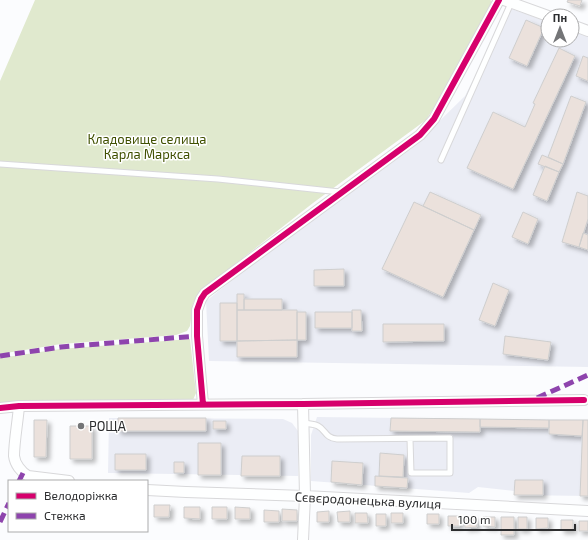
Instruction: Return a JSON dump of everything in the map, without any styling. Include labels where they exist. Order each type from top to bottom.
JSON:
[{"type":"street","points":[[203,404],[197,336],[197,310],[201,299],[206,293],[420,135],[434,119],[499,0]]},
{"type":"street","points":[[508,1],[540,13]]},
{"type":"street","points":[[0,408],[19,406],[584,400]]},
{"type":"street","points":[[303,404],[305,496],[303,540]]},
{"type":"street","points":[[19,406],[14,457],[19,468],[28,476],[61,480]]},
{"type":"street","name":"Сєвєродонецька вулиця","points":[[148,490],[305,496],[588,511]]},
{"type":"lane","points":[[441,160],[508,1]]},
{"type":"lane","points":[[0,164],[218,179],[341,192]]},
{"type":"lane","points":[[304,424],[319,427],[326,435],[337,439],[450,438],[450,473],[411,473],[410,439]]},
{"type":"shaded area","points":[[509,8],[540,19],[540,48],[580,48],[580,33],[588,36],[588,367],[209,361],[206,301],[270,250],[411,149],[465,96]]},
{"type":"shaded area","points":[[317,417],[588,420],[588,496],[514,495],[514,491],[478,487],[469,493],[311,481],[311,435]]},
{"type":"shaded area","points":[[109,418],[283,419],[292,423],[298,431],[298,476],[108,473]]},
{"type":"green space","name":"Кладовище селища Карла Маркса","points":[[35,0],[492,1],[459,67],[426,120],[313,203],[202,290],[193,304],[190,326],[187,331],[176,335],[61,344],[0,354],[0,81]]},
{"type":"green space","points":[[190,339],[196,393],[193,400],[0,404],[0,358],[60,349]]},
{"type":"building","points":[[568,0],[582,0],[580,6],[567,2]]},
{"type":"building","points":[[526,20],[540,26],[540,37],[527,66],[509,58]]},
{"type":"building","points":[[559,48],[575,56],[513,189],[467,168],[493,112],[525,127],[535,104],[533,103]]},
{"type":"building","points":[[583,56],[588,58],[588,81],[576,76]]},
{"type":"building","points":[[571,96],[586,102],[563,164],[548,157]]},
{"type":"building","points":[[542,155],[563,164],[559,172],[538,164]]},
{"type":"building","points":[[545,166],[559,172],[547,201],[533,195]]},
{"type":"building","points":[[430,192],[481,215],[474,230],[423,206]]},
{"type":"building","points":[[577,192],[588,196],[588,219],[579,247],[562,242]]},
{"type":"building","points":[[414,202],[474,230],[443,297],[382,269]]},
{"type":"building","points":[[523,212],[538,219],[528,244],[512,237]]},
{"type":"building","points":[[583,233],[588,235],[588,250],[579,247]]},
{"type":"building","points":[[344,269],[344,286],[314,286],[314,270]]},
{"type":"building","points":[[493,283],[509,290],[495,326],[479,320]]},
{"type":"building","points":[[237,294],[244,294],[244,310],[237,310]]},
{"type":"building","points":[[244,299],[282,299],[282,310],[244,310]]},
{"type":"building","points":[[220,303],[237,303],[237,341],[220,341]]},
{"type":"building","points":[[237,310],[297,310],[297,340],[237,341]]},
{"type":"building","points":[[352,310],[361,310],[362,331],[352,331]]},
{"type":"building","points":[[297,312],[306,312],[306,340],[297,340]]},
{"type":"building","points":[[315,312],[352,312],[352,328],[315,328]]},
{"type":"building","points":[[383,324],[444,324],[444,341],[383,342]]},
{"type":"building","points":[[505,336],[551,342],[548,360],[503,354]]},
{"type":"building","points":[[297,340],[297,357],[237,357],[237,341]]},
{"type":"building","points":[[118,418],[206,418],[206,431],[118,431]]},
{"type":"building","points":[[391,418],[480,419],[480,432],[390,431]]},
{"type":"building","points":[[480,419],[549,420],[549,428],[480,427]]},
{"type":"building","points":[[34,420],[47,420],[46,457],[34,457]]},
{"type":"building","points":[[549,420],[583,420],[582,436],[549,434]]},
{"type":"building","points":[[583,420],[588,420],[588,496],[580,496]]},
{"type":"building","points":[[213,421],[226,421],[226,429],[213,429]]},
{"type":"building","points":[[70,426],[92,426],[92,459],[70,459]]},
{"type":"building","points":[[198,443],[221,443],[221,475],[198,475]]},
{"type":"building","points":[[380,453],[404,455],[403,477],[379,476]]},
{"type":"building","points":[[115,454],[146,454],[146,470],[115,470]]},
{"type":"building","points":[[242,456],[280,456],[280,476],[241,476]]},
{"type":"building","points":[[332,461],[363,463],[362,485],[331,482]]},
{"type":"building","points":[[174,462],[184,462],[184,473],[174,473]]},
{"type":"building","points":[[375,476],[408,478],[407,488],[375,486]]},
{"type":"building","points":[[515,480],[543,480],[543,495],[514,495]]},
{"type":"building","points":[[154,505],[170,505],[169,517],[154,517]]},
{"type":"building","points":[[184,507],[200,507],[200,519],[184,518]]},
{"type":"building","points":[[212,507],[227,507],[227,519],[212,519]]},
{"type":"building","points":[[235,507],[250,508],[250,519],[235,519]]},
{"type":"building","points":[[282,509],[297,510],[297,521],[282,521]]},
{"type":"building","points":[[264,510],[279,511],[279,522],[264,522]]},
{"type":"building","points":[[329,511],[329,522],[317,522],[317,512]]},
{"type":"building","points":[[350,511],[350,522],[338,522],[337,512]]},
{"type":"building","points":[[355,513],[367,513],[368,523],[355,523]]},
{"type":"building","points":[[391,513],[403,513],[403,523],[391,523]]},
{"type":"building","points":[[376,514],[386,514],[386,526],[376,526]]},
{"type":"building","points":[[427,514],[439,514],[439,524],[427,524]]},
{"type":"building","points":[[448,516],[460,516],[460,526],[448,526]]},
{"type":"building","points":[[464,517],[476,517],[477,527],[465,528]]},
{"type":"building","points":[[483,517],[495,517],[495,527],[483,526]]},
{"type":"building","points":[[501,517],[514,517],[514,535],[501,535]]},
{"type":"building","points":[[518,517],[527,517],[527,529],[518,529]]},
{"type":"building","points":[[536,518],[548,518],[548,528],[536,529]]},
{"type":"building","points":[[561,520],[573,520],[573,530],[561,530]]},
{"type":"building","points":[[579,521],[588,521],[588,531],[579,531]]},
{"type":"marked path","points":[[0,356],[61,347],[197,336]]},
{"type":"marked path","points":[[537,398],[588,375]]},
{"type":"marked path","points":[[20,480],[23,473]]},
{"type":"marked path","points":[[0,522],[8,505]]},
{"type":"cycle path","points":[[203,404],[197,336],[197,310],[205,293],[420,135],[434,119],[499,0]]},
{"type":"cycle path","points":[[0,408],[19,406],[584,400]]},
{"type":"place","name":"РОЩА","points":[[81,426]]}]
